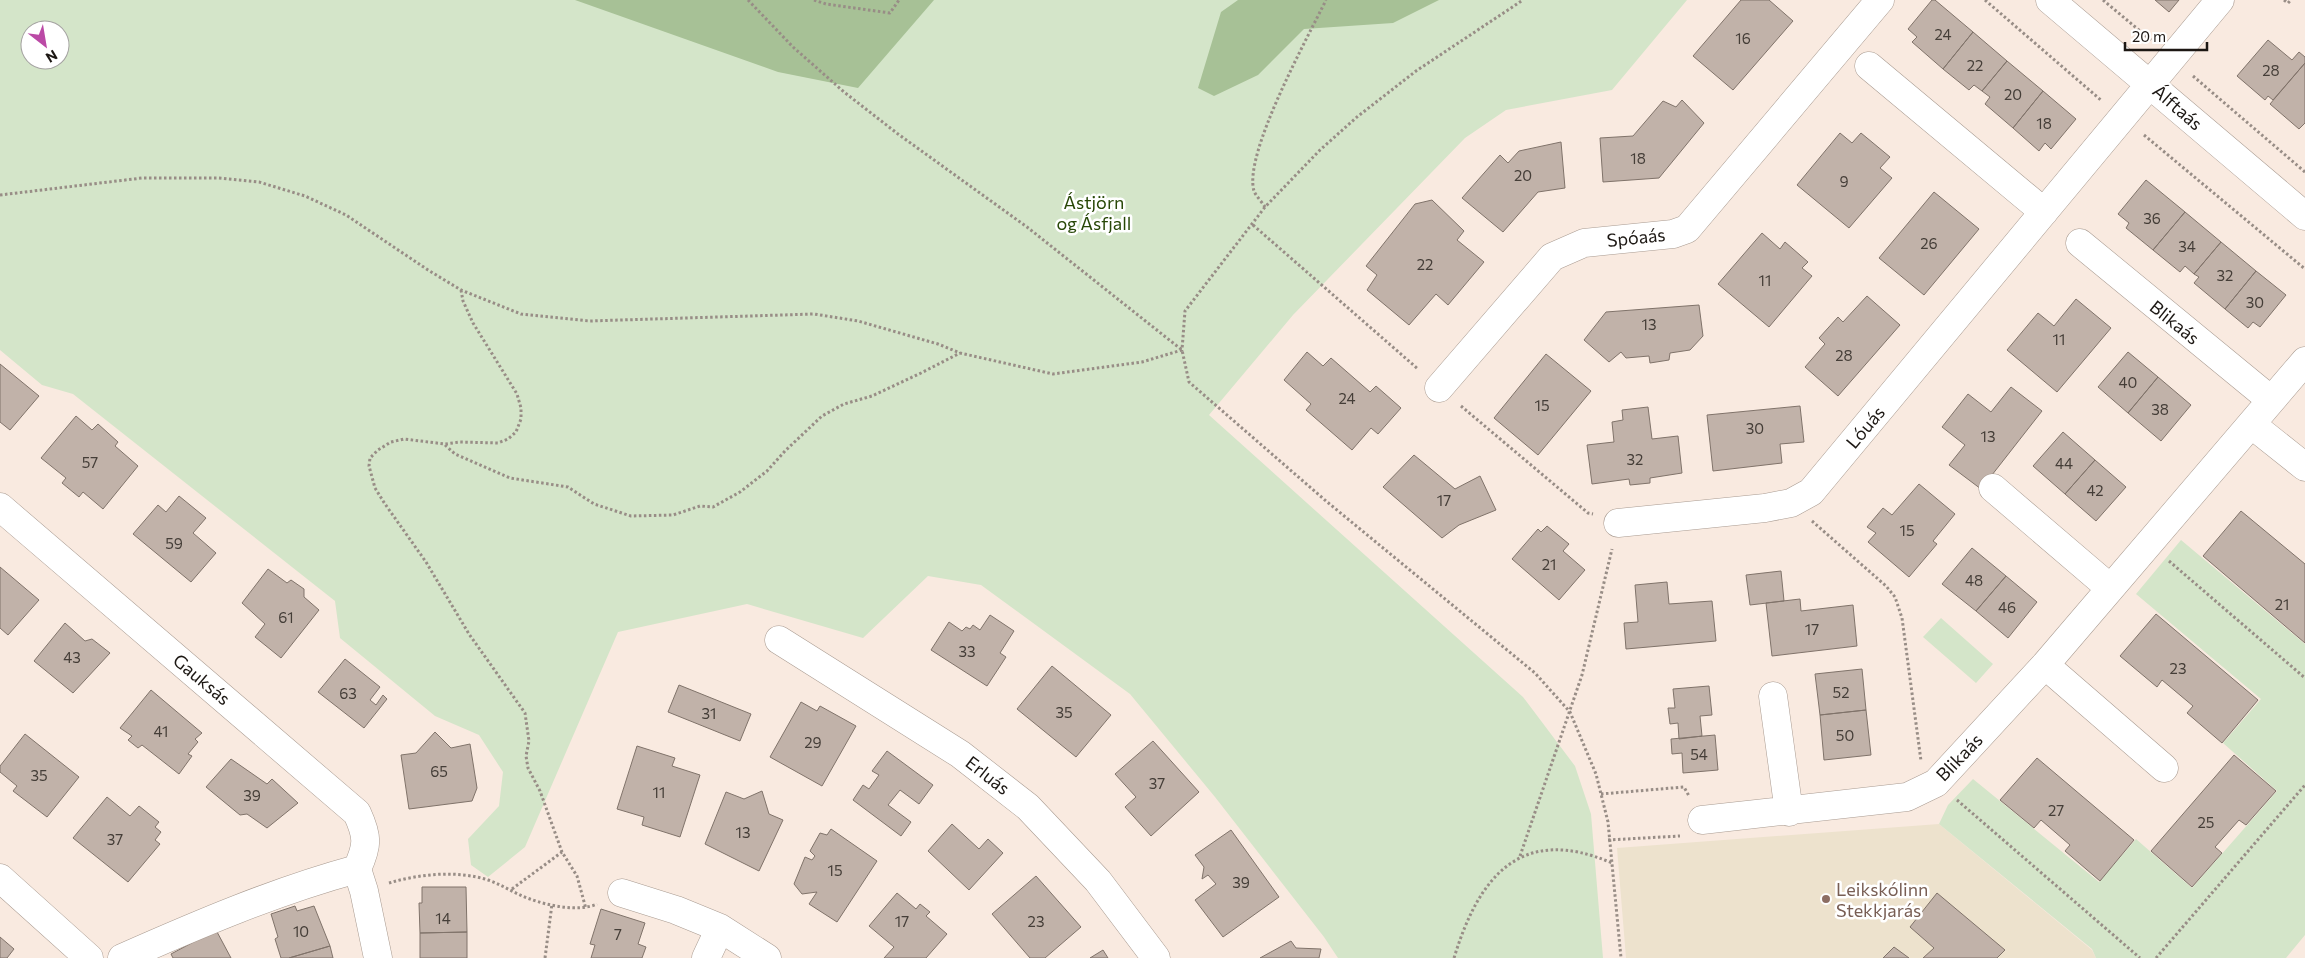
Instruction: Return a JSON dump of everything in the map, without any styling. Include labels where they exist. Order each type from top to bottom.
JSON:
[{"type":"street","name":"Spóaás","points":[[1439,388],[1552,257],[1584,243],[1673,234],[1687,228],[1880,0]]},
{"type":"street","name":"Álftaás","points":[[2050,0],[2305,216]]},
{"type":"street","name":"Lóuás","points":[[1618,523],[1765,508],[1791,502],[1811,492],[2220,0]]},
{"type":"street","points":[[1869,66],[2044,212]]},
{"type":"street","name":"Blikaás","points":[[2080,243],[2271,400]]},
{"type":"street","name":"Blikaás","points":[[1702,820],[1789,812],[1906,797],[1936,782],[2045,665],[2305,361]]},
{"type":"street","points":[[2251,424],[2305,467]]},
{"type":"street","points":[[1993,488],[2110,588]]},
{"type":"street","name":"Gauksás","points":[[0,507],[357,813],[365,831],[366,850],[361,880]]},
{"type":"street","name":"Erluás","points":[[779,640],[960,754],[1028,807],[1098,882],[1156,958]]},
{"type":"street","points":[[2045,665],[2164,768]]},
{"type":"street","points":[[1773,696],[1789,812]]},
{"type":"street","points":[[0,878],[90,958]]},
{"type":"street","points":[[122,958],[238,909],[317,880],[361,880],[378,958]]},
{"type":"street","points":[[622,893],[676,910],[720,928],[767,958]]},
{"type":"street","points":[[706,958],[720,928]]},
{"type":"path","points":[[748,0],[793,47],[844,92],[898,134],[1027,227],[1182,350]]},
{"type":"path","points":[[814,0],[826,4],[890,13],[899,0]]},
{"type":"path","points":[[1265,207],[1254,191],[1253,175],[1259,149],[1268,120],[1326,0]]},
{"type":"path","points":[[1523,0],[1416,71],[1357,117],[1320,150],[1265,207],[1253,225],[1185,310],[1182,350],[1189,382],[1326,501],[1535,672],[1570,712],[1596,774],[1608,822],[1608,840],[1621,958]]},
{"type":"path","points":[[2103,0],[2305,172]]},
{"type":"path","points":[[2284,0],[2288,3],[2291,0]]},
{"type":"path","points":[[0,195],[142,178],[219,178],[259,182],[305,196],[346,215],[461,290],[521,314],[589,321],[814,314],[858,321],[938,344],[960,353],[1054,374],[1142,362],[1182,350]]},
{"type":"path","points":[[1253,225],[1439,388],[1588,512],[1618,523],[1582,676],[1520,856]]},
{"type":"path","points":[[461,290],[463,301],[473,323],[517,394],[521,408],[521,419],[516,432],[508,439],[498,443],[460,442],[445,444],[404,439],[391,442],[370,458],[369,466],[373,481],[385,504],[426,562],[469,634],[525,713],[529,740],[526,756],[528,768],[540,791],[562,852],[577,876],[586,909]]},
{"type":"path","points":[[445,444],[455,454],[510,478],[568,487],[594,504],[630,516],[673,515],[700,506],[713,507],[740,492],[767,471],[822,416],[844,404],[872,396],[884,388],[922,373],[960,353]]},
{"type":"path","points":[[2149,544],[2305,678]]},
{"type":"path","points":[[2156,958],[2305,785]]},
{"type":"path","points":[[1600,794],[1684,787],[1702,820],[1689,836],[1608,840]]},
{"type":"path","points":[[1454,958],[1461,936],[1476,903],[1493,876],[1520,856],[1543,850],[1568,850],[1589,854],[1612,864]]},
{"type":"path","points":[[512,889],[562,852]]},
{"type":"path","points":[[361,880],[452,875],[486,879],[512,889],[529,899],[586,909],[622,893]]},
{"type":"path","points":[[545,958],[552,904]]},
{"type":"shaded area","name":"Leikskólinn Stekkjarás","points":[[1939,824],[2092,950],[2096,958],[1626,958],[1617,848]]},
{"type":"green space","name":"Ástjörn og Ásfjall","points":[[0,0],[1687,0],[1612,90],[1506,110],[1465,138],[1293,315],[1209,415],[1523,697],[1575,766],[1591,814],[1603,958],[1338,958],[1324,937],[1215,797],[1130,694],[981,585],[928,576],[863,638],[747,604],[618,632],[525,847],[488,877],[471,865],[468,839],[499,806],[503,772],[479,735],[435,716],[340,638],[335,601],[73,394],[42,385],[0,350]]},
{"type":"green space","points":[[575,0],[934,0],[858,88],[778,72]]},
{"type":"green space","points":[[1238,0],[1439,0],[1393,23],[1304,29],[1258,75],[1214,96],[1198,88],[1221,12]]},
{"type":"green space","points":[[2181,540],[2305,644],[2305,935],[2286,958],[2096,958],[2092,949],[1939,824],[1948,805],[1973,779],[2099,882],[2136,839],[2192,888],[2277,791],[2223,743],[2261,699],[2136,594]]},
{"type":"green space","points":[[1941,618],[1993,664],[1976,683],[1923,637]]},
{"type":"building","points":[[1741,0],[1769,0],[1793,21],[1733,90],[1693,56]]},
{"type":"building","points":[[1932,0],[1935,0],[1973,32],[1943,69],[1912,42],[1917,37],[1908,29]]},
{"type":"building","points":[[2155,0],[2179,0],[2169,12]]},
{"type":"building","points":[[1973,32],[2007,61],[1982,91],[1974,85],[1969,90],[1943,69]]},
{"type":"building","points":[[2268,40],[2292,60],[2299,52],[2305,57],[2305,63],[2273,100],[2268,96],[2265,100],[2237,76]]},
{"type":"building","points":[[2007,61],[2043,91],[2013,128],[1985,104],[1990,97],[1982,91]]},
{"type":"building","points":[[2305,63],[2305,123],[2299,129],[2270,104]]},
{"type":"building","points":[[2043,91],[2076,119],[2051,149],[2045,143],[2039,151],[2013,128]]},
{"type":"building","points":[[1682,100],[1704,123],[1659,178],[1603,182],[1600,138],[1633,136],[1663,101],[1676,107]]},
{"type":"building","points":[[1840,133],[1852,143],[1861,133],[1890,157],[1880,168],[1892,178],[1849,228],[1797,185]]},
{"type":"building","points":[[1561,142],[1565,188],[1538,192],[1503,232],[1462,198],[1500,155],[1508,163],[1519,151]]},
{"type":"building","points":[[2146,180],[2185,212],[2153,250],[2126,228],[2129,223],[2118,214]]},
{"type":"building","points":[[1934,192],[1979,229],[1924,295],[1879,258]]},
{"type":"building","points":[[1432,200],[1464,231],[1457,240],[1484,262],[1448,305],[1436,294],[1409,325],[1367,290],[1377,275],[1366,266],[1415,204]]},
{"type":"building","points":[[2185,212],[2221,242],[2194,274],[2185,266],[2180,272],[2153,250]]},
{"type":"building","points":[[1762,233],[1780,249],[1785,242],[1808,262],[1802,268],[1812,276],[1769,327],[1718,284]]},
{"type":"building","points":[[2221,242],[2256,271],[2225,309],[2194,283],[2199,277],[2194,274]]},
{"type":"building","points":[[2256,271],[2286,295],[2260,327],[2253,322],[2248,328],[2225,309]]},
{"type":"building","points":[[1867,296],[1900,325],[1838,396],[1805,367],[1825,344],[1819,338],[1838,317],[1843,322]]},
{"type":"building","points":[[2076,299],[2111,328],[2057,392],[2007,350],[2038,313],[2054,326]]},
{"type":"building","points":[[1699,305],[1703,336],[1690,350],[1670,353],[1669,360],[1650,363],[1649,356],[1626,358],[1621,352],[1609,362],[1584,340],[1606,312]]},
{"type":"building","points":[[1307,352],[1323,366],[1331,358],[1370,392],[1376,386],[1401,408],[1378,434],[1371,428],[1352,450],[1306,410],[1311,404],[1284,380]]},
{"type":"building","points":[[2128,352],[2158,377],[2128,413],[2098,387]]},
{"type":"building","points":[[1546,354],[1591,391],[1538,455],[1494,418]]},
{"type":"building","points":[[0,364],[39,396],[10,430],[0,422]]},
{"type":"building","points":[[2158,377],[2191,405],[2161,441],[2128,413]]},
{"type":"building","points":[[2011,387],[2042,411],[1981,489],[1949,465],[1965,445],[1942,427],[1968,394],[1991,412]]},
{"type":"building","points":[[1800,406],[1804,442],[1780,444],[1782,463],[1713,471],[1707,415]]},
{"type":"building","points":[[1648,407],[1652,439],[1678,436],[1682,473],[1650,478],[1650,483],[1630,485],[1629,479],[1592,484],[1587,445],[1614,442],[1612,422],[1623,420],[1622,410]]},
{"type":"building","points":[[76,416],[92,430],[98,424],[118,442],[115,446],[138,466],[103,509],[83,492],[79,497],[62,483],[66,478],[41,458]]},
{"type":"building","points":[[2063,432],[2095,460],[2065,494],[2033,466]]},
{"type":"building","points":[[1414,455],[1455,489],[1480,476],[1496,510],[1459,525],[1442,538],[1383,487]]},
{"type":"building","points":[[2095,460],[2126,487],[2096,521],[2065,494]]},
{"type":"building","points":[[1919,484],[1955,514],[1933,541],[1937,544],[1909,577],[1868,542],[1876,533],[1867,527],[1883,508],[1892,515]]},
{"type":"building","points":[[179,496],[206,518],[193,533],[216,553],[191,582],[133,534],[158,505],[166,512]]},
{"type":"building","points":[[2241,511],[2305,564],[2305,643],[2203,556]]},
{"type":"building","points":[[1547,526],[1569,544],[1563,551],[1585,570],[1559,600],[1512,559],[1538,529],[1541,532]]},
{"type":"building","points":[[1972,548],[2006,576],[1976,611],[1942,584]]},
{"type":"building","points":[[0,567],[39,600],[8,635],[0,628]]},
{"type":"building","points":[[268,569],[287,583],[291,580],[304,589],[304,597],[319,610],[281,658],[255,637],[265,624],[242,603]]},
{"type":"building","points":[[1781,571],[1784,601],[1750,605],[1746,575]]},
{"type":"building","points":[[2006,576],[2037,602],[2008,638],[1976,611]]},
{"type":"building","points":[[1667,582],[1669,604],[1712,601],[1716,641],[1626,649],[1624,623],[1638,622],[1635,585]]},
{"type":"building","points":[[1800,599],[1801,611],[1853,605],[1857,646],[1772,656],[1766,603]]},
{"type":"building","points":[[2156,614],[2258,700],[2222,743],[2187,713],[2193,706],[2162,680],[2157,687],[2120,656]]},
{"type":"building","points":[[990,615],[1014,631],[1000,653],[1006,657],[987,686],[931,650],[949,622],[962,631],[966,627],[970,629],[973,625],[980,630]]},
{"type":"building","points":[[65,623],[85,641],[92,639],[110,653],[73,693],[34,661]]},
{"type":"building","points":[[345,659],[380,687],[370,700],[376,705],[383,695],[387,699],[364,728],[318,692]]},
{"type":"building","points":[[1052,666],[1111,715],[1076,757],[1017,709]]},
{"type":"building","points":[[1862,669],[1866,710],[1820,715],[1815,674]]},
{"type":"building","points":[[679,685],[751,714],[740,741],[668,712]]},
{"type":"building","points":[[1709,686],[1712,715],[1700,716],[1702,736],[1679,739],[1678,723],[1670,724],[1668,708],[1675,708],[1673,689]]},
{"type":"building","points":[[151,690],[202,733],[195,739],[198,742],[188,754],[192,756],[179,774],[142,745],[138,748],[128,740],[132,736],[120,728]]},
{"type":"building","points":[[801,702],[817,711],[820,706],[856,726],[822,786],[770,757]]},
{"type":"building","points":[[1866,710],[1871,755],[1824,760],[1820,715]]},
{"type":"building","points":[[435,732],[451,748],[470,744],[477,788],[472,801],[409,809],[401,755],[416,753]]},
{"type":"building","points":[[25,734],[79,777],[47,817],[13,791],[17,786],[0,772],[0,766]]},
{"type":"building","points":[[1715,735],[1718,770],[1683,773],[1682,753],[1672,754],[1671,739]]},
{"type":"building","points":[[1153,741],[1199,792],[1151,836],[1125,807],[1136,797],[1115,774]]},
{"type":"building","points":[[637,746],[675,758],[672,766],[700,775],[680,837],[642,825],[644,817],[617,809]]},
{"type":"building","points":[[887,751],[933,785],[919,804],[900,790],[888,805],[911,822],[901,836],[853,800],[863,785],[869,789],[879,775],[872,771]]},
{"type":"building","points":[[2234,755],[2276,791],[2246,825],[2239,820],[2215,847],[2222,853],[2192,887],[2151,851]]},
{"type":"building","points":[[2037,758],[2134,840],[2100,881],[2065,851],[2070,845],[2041,820],[2034,828],[2000,800]]},
{"type":"building","points":[[231,759],[267,784],[272,779],[298,803],[267,828],[247,814],[240,815],[206,787]]},
{"type":"building","points":[[762,791],[769,814],[783,820],[759,871],[705,844],[726,792],[744,799]]},
{"type":"building","points":[[107,797],[130,816],[139,806],[159,822],[155,827],[161,832],[155,840],[160,844],[128,882],[73,838]]},
{"type":"building","points":[[952,824],[979,849],[988,839],[1003,853],[969,890],[928,851]]},
{"type":"building","points":[[831,829],[877,861],[837,922],[809,904],[817,892],[802,894],[794,884],[805,857],[812,860],[815,856],[810,851],[820,833],[827,835]]},
{"type":"building","points":[[1231,830],[1279,897],[1223,937],[1195,900],[1216,884],[1208,875],[1202,879],[1204,867],[1195,855]]},
{"type":"building","points":[[1036,876],[1081,927],[1045,958],[1030,958],[992,914]]},
{"type":"building","points":[[422,887],[466,887],[467,932],[420,933],[419,903],[422,903]]},
{"type":"building","points":[[897,893],[916,909],[920,904],[930,912],[926,916],[947,934],[926,958],[884,958],[894,947],[869,926]]},
{"type":"building","points":[[1937,893],[2005,950],[1997,958],[1923,958],[1934,948],[1910,927]]},
{"type":"building","points":[[295,906],[297,911],[314,906],[330,946],[289,958],[281,958],[275,939],[278,937],[271,914]]},
{"type":"building","points":[[601,909],[645,923],[638,944],[646,947],[642,958],[591,958],[595,945],[590,944]]},
{"type":"building","points":[[216,930],[231,958],[173,958],[171,954]]},
{"type":"building","points":[[467,932],[467,958],[420,958],[420,933]]},
{"type":"building","points":[[0,937],[14,949],[7,958],[0,958]]},
{"type":"building","points":[[1291,941],[1296,948],[1321,949],[1319,958],[1260,958]]},
{"type":"building","points":[[330,946],[333,958],[289,958]]},
{"type":"building","points":[[1894,947],[1909,958],[1883,958]]},
{"type":"building","points":[[1103,950],[1108,958],[1090,958]]},
{"type":"place","name":"Leikskólinn Stekkjarás","points":[[1826,899]]}]
